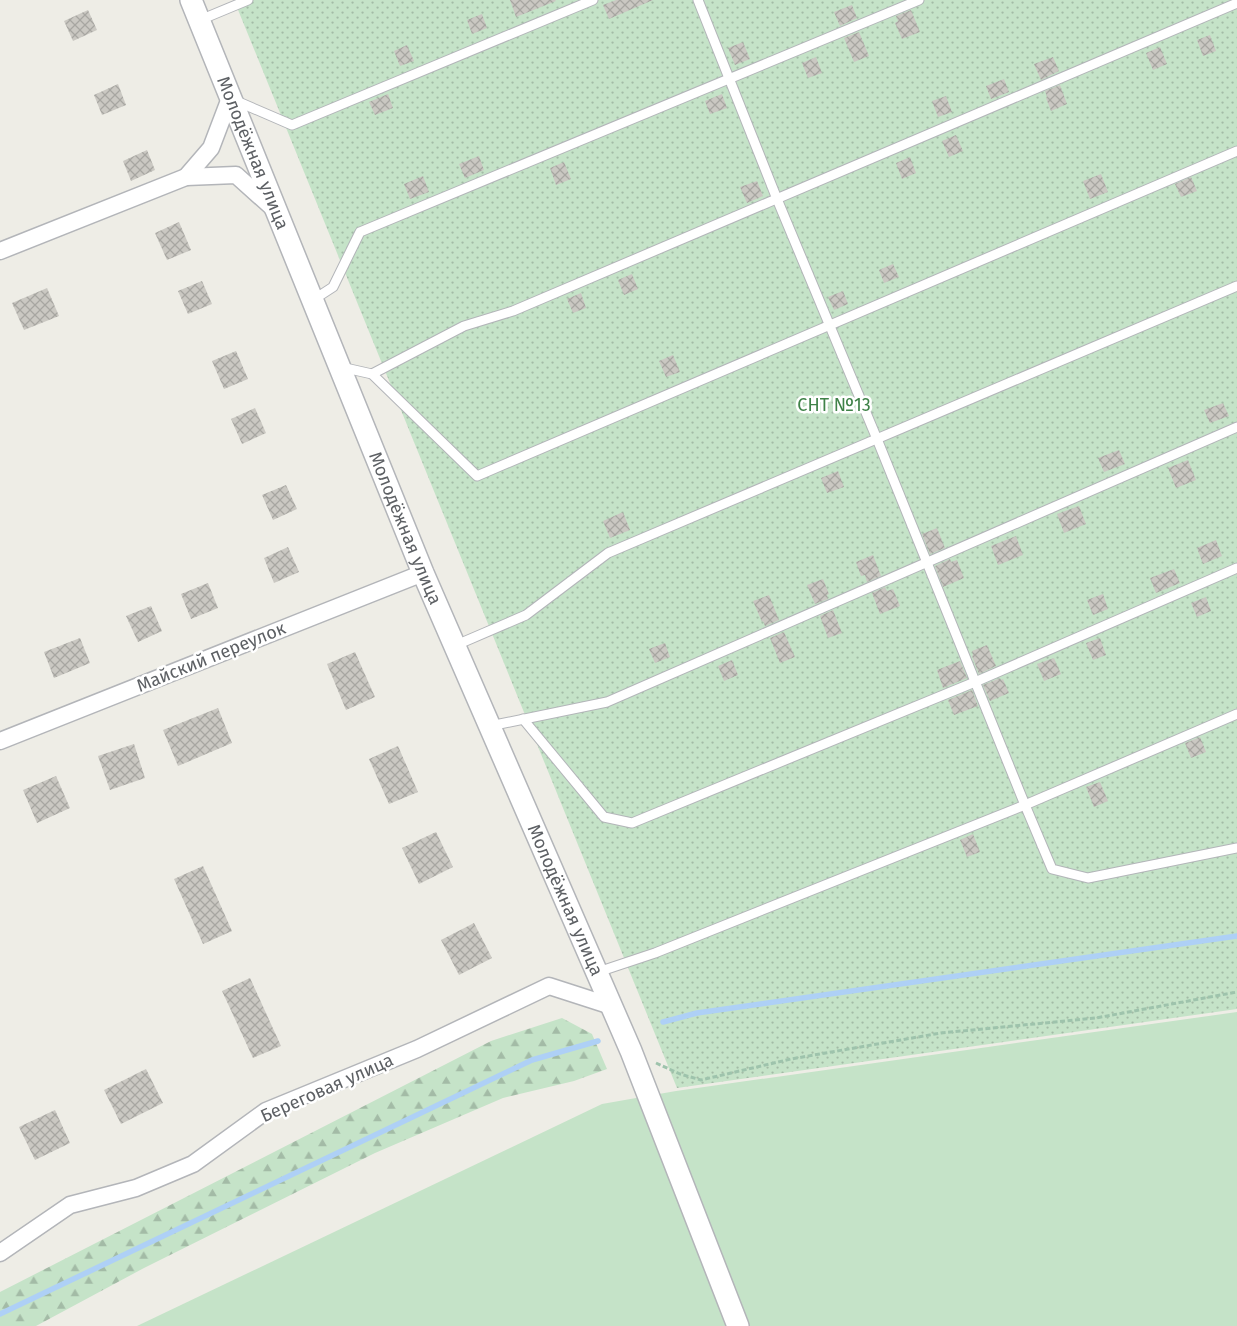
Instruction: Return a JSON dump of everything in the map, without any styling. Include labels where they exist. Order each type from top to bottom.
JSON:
[{"type":"street","name":"Молодёжная улица","points":[[191,0],[423,573],[631,1051],[738,1326]]},
{"type":"street","points":[[186,177],[211,148],[230,98]]},
{"type":"street","points":[[0,251],[186,177],[236,175],[276,210]]},
{"type":"street","name":"Майский переулок","points":[[0,741],[423,573]]},
{"type":"street","name":"Береговая улица","points":[[0,1253],[70,1205],[136,1188],[193,1164],[266,1111],[417,1049],[549,986],[611,1006]]},
{"type":"lane","points":[[199,20],[248,0]]},
{"type":"lane","points":[[230,98],[292,125],[594,0]]},
{"type":"lane","points":[[698,0],[1052,869],[1088,878],[1237,848]]},
{"type":"lane","points":[[312,300],[333,287],[360,232],[918,0]]},
{"type":"lane","points":[[372,374],[464,326],[513,311],[1237,3]]},
{"type":"lane","points":[[339,367],[372,374],[477,476],[1237,150]]},
{"type":"lane","points":[[454,646],[526,614],[608,553],[1237,286]]},
{"type":"lane","points":[[489,726],[608,702],[1237,427]]},
{"type":"lane","points":[[523,719],[604,817],[632,823],[975,682],[1237,568]]},
{"type":"lane","points":[[597,973],[655,953],[1025,804],[1237,714]]},
{"type":"path","points":[[631,1051],[680,1074],[701,1080],[791,1060],[941,1033],[1096,1018],[1237,992]]},
{"type":"green space","name":"СНТ №13","points":[[234,0],[1237,0],[1237,1009],[677,1088]]},
{"type":"green space","points":[[1237,1012],[1237,1326],[137,1326],[602,1104],[676,1091]]},
{"type":"green space","points":[[562,1018],[592,1034],[607,1069],[574,1081],[503,1098],[375,1153],[144,1268],[36,1326],[0,1326],[0,1292],[491,1041]]},
{"type":"building","points":[[510,0],[555,0],[556,1],[516,17]]},
{"type":"building","points":[[616,0],[653,0],[609,19],[603,5]]},
{"type":"building","points":[[852,5],[857,18],[840,26],[834,12]]},
{"type":"building","points":[[88,10],[97,30],[73,41],[64,21]]},
{"type":"building","points":[[911,10],[920,32],[902,39],[895,23],[898,21],[896,16]]},
{"type":"building","points":[[482,14],[487,28],[472,34],[467,20]]},
{"type":"building","points":[[859,32],[869,56],[854,62],[844,38]]},
{"type":"building","points":[[1210,35],[1216,51],[1203,56],[1197,40]]},
{"type":"building","points":[[743,42],[750,59],[735,65],[728,48]]},
{"type":"building","points":[[407,45],[414,61],[400,66],[394,51]]},
{"type":"building","points":[[1160,47],[1167,64],[1153,70],[1146,53]]},
{"type":"building","points":[[816,57],[822,73],[808,78],[802,63]]},
{"type":"building","points":[[1053,57],[1059,71],[1041,80],[1034,64]]},
{"type":"building","points":[[1004,79],[1009,92],[991,99],[986,86]]},
{"type":"building","points":[[118,84],[126,105],[102,115],[94,95]]},
{"type":"building","points":[[1060,85],[1067,104],[1051,111],[1045,91]]},
{"type":"building","points":[[388,94],[393,108],[375,115],[369,102]]},
{"type":"building","points":[[722,94],[727,108],[710,114],[705,101]]},
{"type":"building","points":[[946,96],[952,112],[938,117],[932,101]]},
{"type":"building","points":[[956,135],[963,151],[949,157],[942,141]]},
{"type":"building","points":[[147,150],[155,170],[131,181],[123,161]]},
{"type":"building","points":[[479,156],[484,170],[465,178],[459,164]]},
{"type":"building","points":[[910,157],[916,173],[902,179],[896,163]]},
{"type":"building","points":[[564,162],[571,179],[556,185],[550,168]]},
{"type":"building","points":[[1101,174],[1108,192],[1090,199],[1083,181]]},
{"type":"building","points":[[423,176],[429,192],[410,199],[404,184]]},
{"type":"building","points":[[1191,177],[1197,191],[1181,197],[1175,184]]},
{"type":"building","points":[[757,181],[763,196],[747,203],[740,187]]},
{"type":"building","points":[[179,222],[191,250],[167,260],[155,233]]},
{"type":"building","points":[[893,264],[899,277],[884,283],[879,270]]},
{"type":"building","points":[[632,274],[638,289],[624,295],[618,280]]},
{"type":"building","points":[[202,281],[212,304],[188,314],[178,291]]},
{"type":"building","points":[[47,288],[59,316],[24,330],[12,303]]},
{"type":"building","points":[[843,291],[848,304],[834,310],[828,297]]},
{"type":"building","points":[[581,293],[586,308],[573,313],[567,299]]},
{"type":"building","points":[[236,351],[248,379],[224,389],[212,361]]},
{"type":"building","points":[[673,355],[680,372],[666,377],[659,361]]},
{"type":"building","points":[[1223,403],[1229,416],[1210,423],[1204,410]]},
{"type":"building","points":[[255,408],[266,433],[242,444],[231,419]]},
{"type":"building","points":[[1119,450],[1125,464],[1104,472],[1098,458]]},
{"type":"building","points":[[1188,460],[1196,480],[1176,488],[1168,468]]},
{"type":"building","points":[[838,471],[844,487],[827,493],[821,478]]},
{"type":"building","points":[[286,485],[297,509],[273,520],[262,495]]},
{"type":"building","points":[[1079,506],[1086,524],[1064,533],[1057,514]]},
{"type":"building","points":[[623,512],[630,530],[610,538],[603,521]]},
{"type":"building","points":[[937,528],[945,548],[930,554],[922,534]]},
{"type":"building","points":[[1016,536],[1023,555],[998,565],[991,546]]},
{"type":"building","points":[[1216,540],[1222,556],[1203,564],[1197,548]]},
{"type":"building","points":[[288,547],[299,572],[274,583],[264,558]]},
{"type":"building","points":[[873,555],[881,576],[867,582],[865,575],[861,576],[856,562]]},
{"type":"building","points":[[950,559],[951,562],[957,560],[964,578],[943,587],[935,566]]},
{"type":"building","points":[[1174,569],[1180,583],[1156,593],[1150,578]]},
{"type":"building","points":[[823,579],[829,594],[827,595],[828,599],[815,604],[807,585]]},
{"type":"building","points":[[208,583],[218,608],[191,619],[181,594]]},
{"type":"building","points":[[885,587],[887,591],[893,589],[900,606],[880,614],[872,593]]},
{"type":"building","points":[[1103,594],[1108,609],[1093,615],[1087,600]]},
{"type":"building","points":[[769,595],[779,620],[765,626],[753,601]]},
{"type":"building","points":[[1206,597],[1211,611],[1197,617],[1191,603]]},
{"type":"building","points":[[151,606],[162,631],[138,642],[126,616]]},
{"type":"building","points":[[833,610],[842,633],[828,638],[820,616]]},
{"type":"building","points":[[784,632],[795,657],[780,663],[770,638]]},
{"type":"building","points":[[80,638],[90,663],[54,678],[44,652]]},
{"type":"building","points":[[1100,638],[1106,655],[1093,660],[1086,643]]},
{"type":"building","points":[[665,643],[670,657],[655,663],[649,649]]},
{"type":"building","points":[[987,645],[996,666],[979,674],[972,651]]},
{"type":"building","points":[[355,652],[375,697],[346,710],[327,664]]},
{"type":"building","points":[[1054,658],[1061,674],[1044,681],[1037,664]]},
{"type":"building","points":[[732,660],[738,675],[724,681],[718,666]]},
{"type":"building","points":[[960,661],[967,678],[943,688],[937,670]]},
{"type":"building","points":[[1000,678],[1001,680],[1003,679],[1009,693],[990,701],[983,685]]},
{"type":"building","points":[[972,690],[978,706],[954,715],[948,700]]},
{"type":"building","points":[[218,708],[232,743],[178,766],[163,730]]},
{"type":"building","points":[[1200,737],[1206,752],[1191,758],[1185,743]]},
{"type":"building","points":[[134,744],[145,778],[110,790],[98,756]]},
{"type":"building","points":[[398,746],[418,792],[389,804],[369,759]]},
{"type":"building","points":[[56,776],[70,808],[37,823],[23,790]]},
{"type":"building","points":[[1100,782],[1108,801],[1094,807],[1086,787]]},
{"type":"building","points":[[436,832],[453,867],[419,884],[402,848]]},
{"type":"building","points":[[973,834],[980,852],[967,857],[960,840]]},
{"type":"building","points":[[203,866],[232,931],[203,944],[174,879]]},
{"type":"building","points":[[474,923],[492,958],[459,975],[441,940]]},
{"type":"building","points":[[250,978],[281,1046],[253,1058],[222,991]]},
{"type":"building","points":[[146,1069],[163,1103],[121,1124],[104,1090]]},
{"type":"building","points":[[55,1110],[70,1143],[35,1160],[19,1127]]},
{"type":"waterway","points":[[663,1022],[697,1013],[1237,936]]},
{"type":"waterway","points":[[0,1314],[532,1060],[598,1041]]}]
